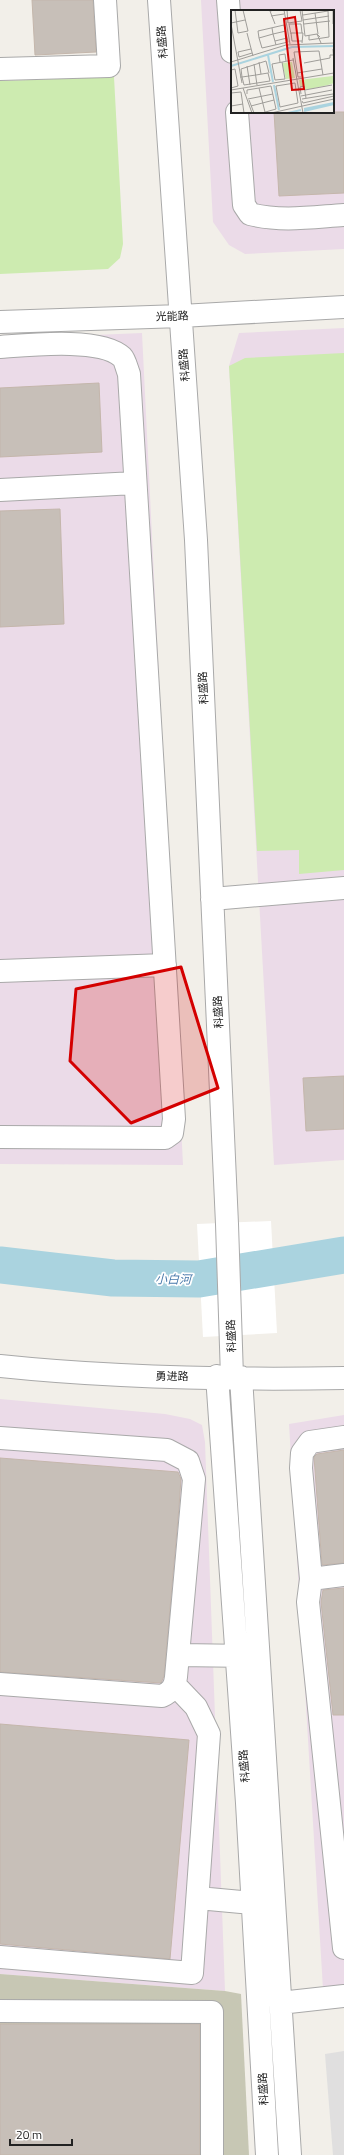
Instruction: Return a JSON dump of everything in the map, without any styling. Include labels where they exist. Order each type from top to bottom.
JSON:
[{"type":"street","points":[[0,69],[109,66],[105,0]]},
{"type":"street","name":"科盛路","points":[[159,0],[196,540],[227,1224],[236,1656],[267,2155]]},
{"type":"street","points":[[228,0],[231,39]]},
{"type":"street","points":[[237,113],[244,204],[250,214],[284,219],[344,215]]},
{"type":"street","name":"光能路","points":[[0,322],[181,316],[344,307]]},
{"type":"street","points":[[0,347],[65,344],[89,345],[107,350],[122,357],[129,374],[174,1119],[172,1133],[165,1138],[0,1137]]},
{"type":"street","points":[[0,490],[135,483]]},
{"type":"street","points":[[212,899],[344,888]]},
{"type":"street","points":[[0,971],[165,965]]},
{"type":"street","name":"勇进路","points":[[0,1366],[54,1372],[134,1376],[344,1378]]},
{"type":"street","name":"科盛路","points":[[230,1377],[259,1656],[290,2155]]},
{"type":"street","points":[[344,1437],[310,1442],[302,1453],[301,1468],[311,1578],[308,1602],[336,1784],[344,1948]]},
{"type":"street","points":[[0,1438],[167,1450],[188,1461],[194,1478],[175,1686],[169,1693],[162,1696],[0,1684]]},
{"type":"street","points":[[311,1578],[344,1575]]},
{"type":"street","points":[[178,1656],[259,1656]]},
{"type":"street","points":[[0,1957],[192,1973],[209,1734],[205,1722],[196,1707],[175,1686]]},
{"type":"street","points":[[198,1898],[252,1903]]},
{"type":"street","points":[[280,2003],[344,1996]]},
{"type":"street","points":[[0,2011],[212,2012],[212,2155]]},
{"type":"highlighted area","points":[[181,967],[218,1088],[131,1123],[70,1061],[76,989]]},
{"type":"shaded area","points":[[201,0],[344,0],[344,249],[245,254],[229,245],[213,222]]},
{"type":"shaded area","points":[[344,328],[344,1160],[274,1165],[229,366],[239,333]]},
{"type":"shaded area","points":[[142,333],[183,1165],[0,1164],[0,339]]},
{"type":"shaded area","points":[[0,1399],[165,1414],[190,1419],[202,1425],[205,1442],[225,1991],[0,1974]]},
{"type":"shaded area","points":[[344,1415],[344,1986],[323,1989],[289,1424]]},
{"type":"shaded area","points":[[0,1974],[225,1991],[241,1994],[249,2155],[0,2155]]},
{"type":"shaded area","points":[[344,2051],[344,2155],[333,2155],[325,2054]]},
{"type":"green space","points":[[114,77],[123,244],[120,258],[108,269],[0,274],[0,81]]},
{"type":"green space","points":[[344,353],[344,870],[299,874],[299,850],[257,851],[229,366],[245,358]]},
{"type":"pier","points":[[271,1221],[277,1333],[203,1337],[197,1224]]},
{"type":"building","points":[[32,0],[93,0],[96,52],[35,55]]},
{"type":"building","points":[[344,112],[344,193],[279,196],[274,113]]},
{"type":"building","points":[[99,383],[102,452],[0,457],[0,388]]},
{"type":"building","points":[[60,509],[64,624],[0,627],[0,511]]},
{"type":"building","points":[[344,1076],[344,1129],[306,1131],[303,1078]]},
{"type":"building","points":[[344,1450],[344,1563],[322,1565],[314,1457],[317,1454]]},
{"type":"building","points":[[0,1458],[178,1472],[181,1479],[179,1507],[164,1676],[161,1683],[0,1672]]},
{"type":"building","points":[[344,1588],[344,1715],[333,1715],[321,1602],[323,1590]]},
{"type":"building","points":[[0,1724],[189,1740],[170,1959],[0,1944]]},
{"type":"building","points":[[0,2024],[200,2024],[200,2155],[0,2155]]},
{"type":"waterway","name":"小白河","points":[[0,1265],[113,1278],[199,1279],[344,1255]]}]
